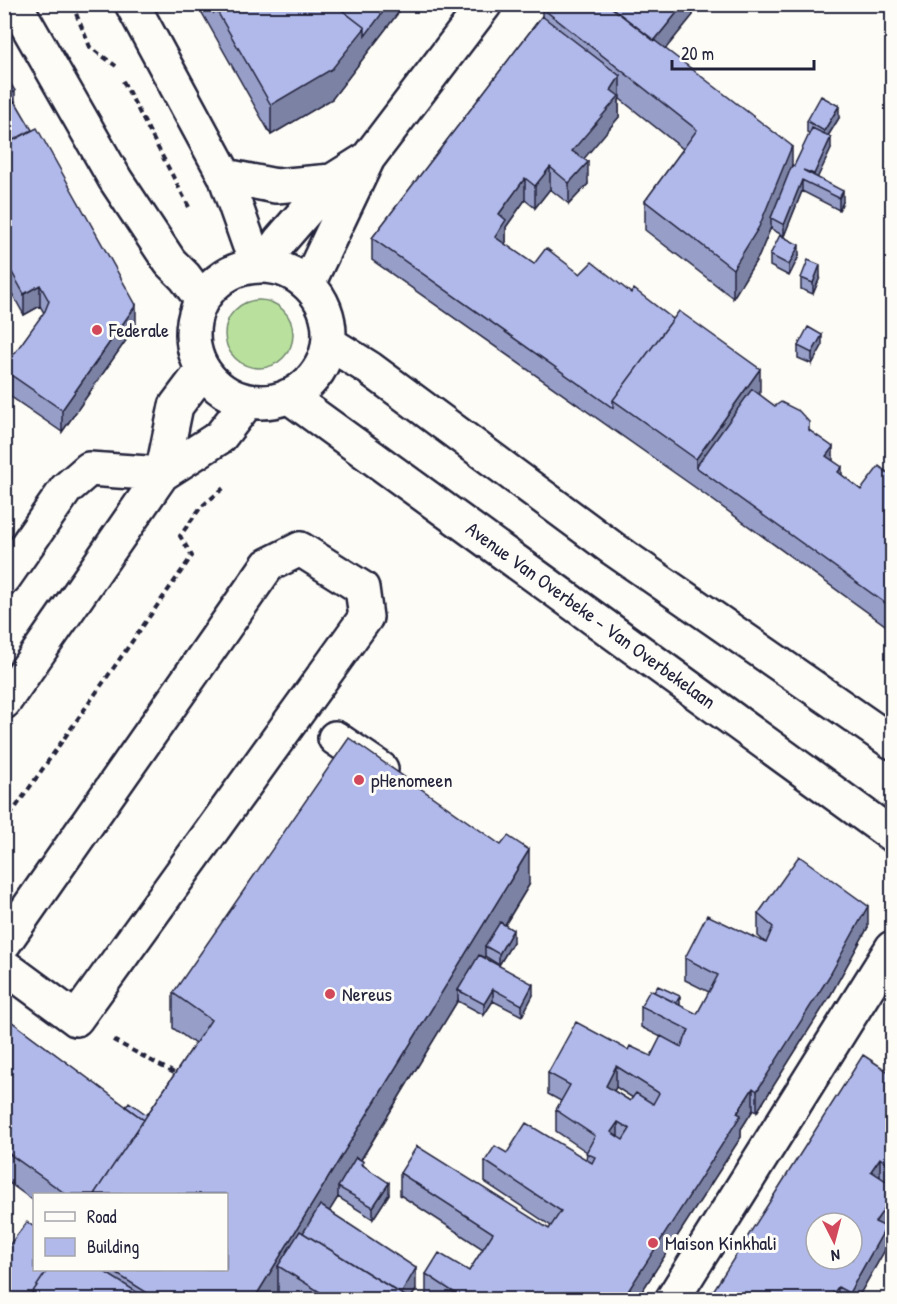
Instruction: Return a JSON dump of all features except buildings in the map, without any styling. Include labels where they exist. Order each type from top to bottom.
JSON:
[{"type":"street","points":[[15,4],[115,180],[170,262],[185,277],[202,300]]},
{"type":"street","points":[[132,4],[225,176],[249,244],[263,265]]},
{"type":"street","points":[[308,284],[368,158],[485,4]]},
{"type":"street","points":[[263,265],[280,241],[332,181],[368,158]]},
{"type":"street","points":[[225,176],[276,186],[332,181]]},
{"type":"street","points":[[263,265],[279,268],[308,284],[322,301],[329,322],[329,343],[322,365],[308,384],[288,396],[269,401],[248,401],[223,390],[204,370],[196,353],[193,335],[195,317],[202,300],[212,287],[226,276],[244,267],[263,265]]},
{"type":"street","points":[[329,343],[369,368],[612,548],[892,742]]},
{"type":"street","points":[[162,474],[176,406],[204,370]]},
{"type":"street","name":"Avenue Van Overbeke - Van Overbekelaan","points":[[288,396],[892,835]]},
{"type":"street","points":[[4,702],[162,474],[220,437],[233,424],[248,401]]},
{"type":"street","points":[[4,578],[66,489],[90,469],[162,474]]},
{"type":"street","points":[[4,943],[268,565],[300,549],[362,588],[366,617],[76,1019],[4,966]]},
{"type":"street","points":[[335,738],[403,784]]},
{"type":"street","points":[[672,1299],[892,948]]},
{"type":"path","points":[[72,4],[90,46],[117,67],[134,106],[190,209]]},
{"type":"path","points":[[4,824],[192,556],[180,536],[201,507],[227,484]]},
{"type":"path","points":[[76,1019],[183,1078]]},
{"type":"green space","points":[[259,300],[272,303],[283,310],[290,321],[293,334],[290,347],[283,358],[272,365],[259,368],[246,365],[235,358],[228,347],[225,334],[228,321],[235,310],[246,303]]},
{"type":"place","name":"Federale","points":[[97,330]]},
{"type":"place","name":"pHenomeen","points":[[359,780]]},
{"type":"place","name":"Nereus","points":[[330,994]]},
{"type":"place","name":"Maison Kinkhali","points":[[653,1243]]}]
